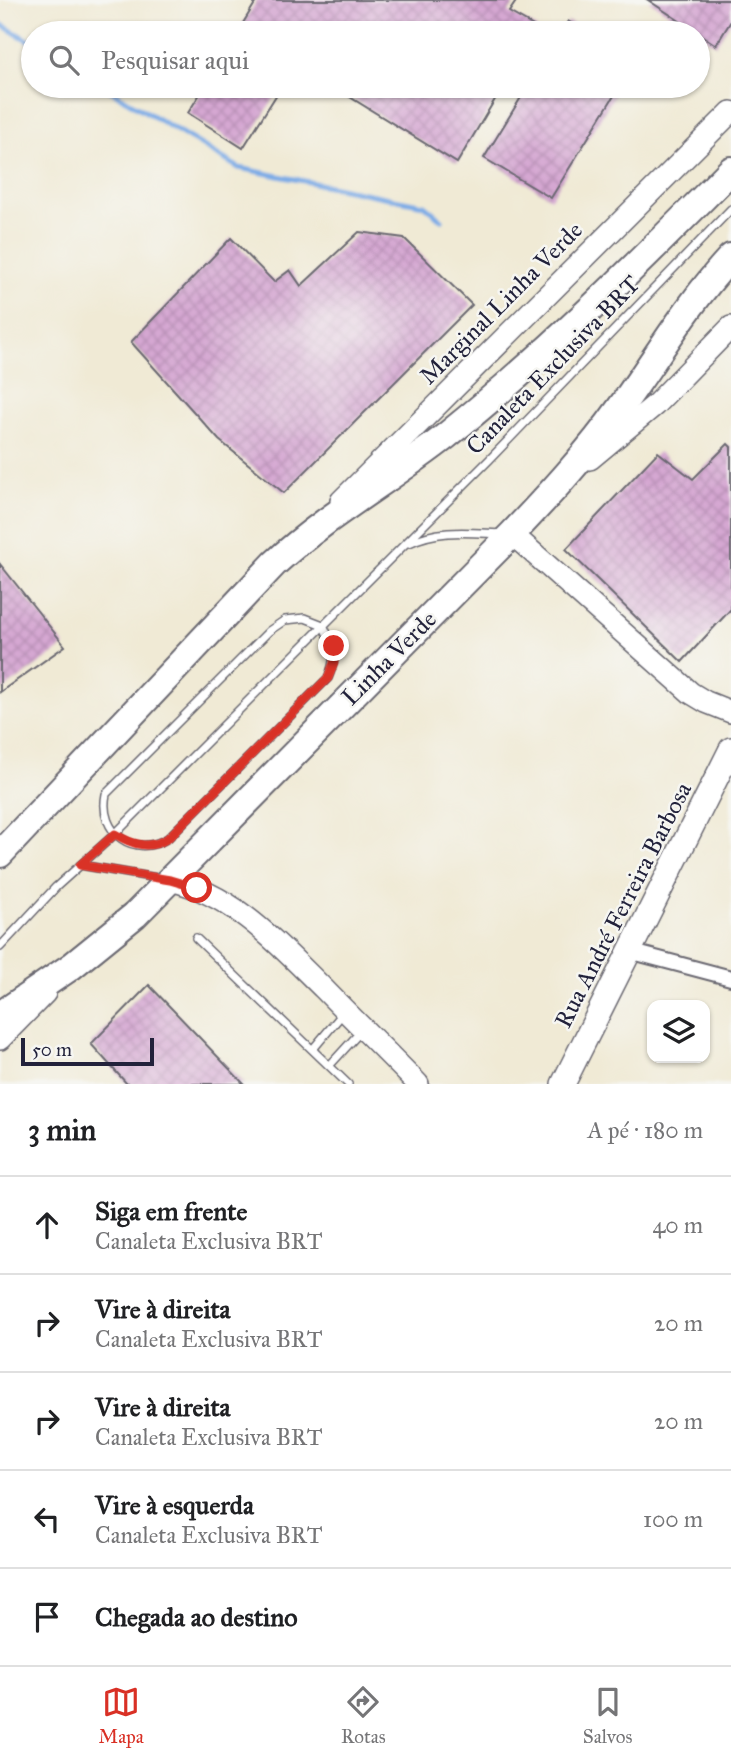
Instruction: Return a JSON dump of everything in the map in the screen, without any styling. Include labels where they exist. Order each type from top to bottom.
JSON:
[{"type":"highway","points":[[0,854],[265,573],[309,533],[348,508],[443,438],[523,373],[731,170]]},
{"type":"highway","name":"Linha Verde","points":[[0,1015],[72,966],[135,915],[512,534],[561,482],[620,408],[692,302],[731,257]]},
{"type":"main road","name":"Marginal Linha Verde","points":[[309,533],[731,112]]},
{"type":"main road","points":[[561,482],[655,405],[731,327]]},
{"type":"main road","points":[[512,534],[691,693],[731,712]]},
{"type":"main road","name":"Rua André Ferreira Barbosa","points":[[562,1084],[731,749]]},
{"type":"main road","points":[[170,880],[215,897],[258,925],[418,1084]]},
{"type":"main road","points":[[0,1039],[72,966]]},
{"type":"street","points":[[629,951],[731,978]]},
{"type":"lane","name":"Canaleta Exclusiva BRT","points":[[0,947],[56,887],[115,834],[489,460],[731,209]]},
{"type":"lane","name":"Canaleta Exclusiva BRT","points":[[402,546],[423,536],[445,532],[512,534]]},
{"type":"lane","points":[[305,618],[324,625],[334,646],[334,663],[328,678],[225,782],[168,838],[156,845],[134,843],[115,834],[107,822],[103,808],[106,794],[115,784],[269,631],[285,620],[305,618]]},
{"type":"lane","points":[[80,865],[170,880]]},
{"type":"lane","points":[[196,938],[348,1084]]},
{"type":"lane","points":[[313,1049],[345,1011]]},
{"type":"lane","points":[[330,1065],[363,1029]]},
{"type":"building","points":[[257,0],[517,0],[509,12],[525,21],[244,21]]},
{"type":"building","points":[[648,0],[731,0],[731,21],[716,45],[710,41],[710,21],[680,21]]},
{"type":"building","points":[[197,98],[274,98],[243,148],[188,113]]},
{"type":"building","points":[[351,98],[496,98],[457,163]]},
{"type":"building","points":[[521,98],[613,98],[551,198],[484,158]]},
{"type":"building","points":[[359,232],[404,238],[472,305],[284,493],[219,440],[131,342],[231,238],[274,282],[290,270],[301,286]]},
{"type":"building","points":[[728,444],[731,447],[731,609],[682,662],[566,549],[658,452],[693,479]]},
{"type":"building","points":[[0,564],[65,646],[0,692]]},
{"type":"building","points":[[149,985],[244,1084],[127,1084],[91,1044]]},
{"type":"waterway","points":[[0,24],[21,36]]},
{"type":"waterway","points":[[123,98],[239,168],[424,205],[442,220]]},
{"type":"route","points":[[197,888],[170,880],[80,865],[115,834],[126,841],[142,845],[156,845],[168,838],[328,678],[334,663],[334,646]]}]
